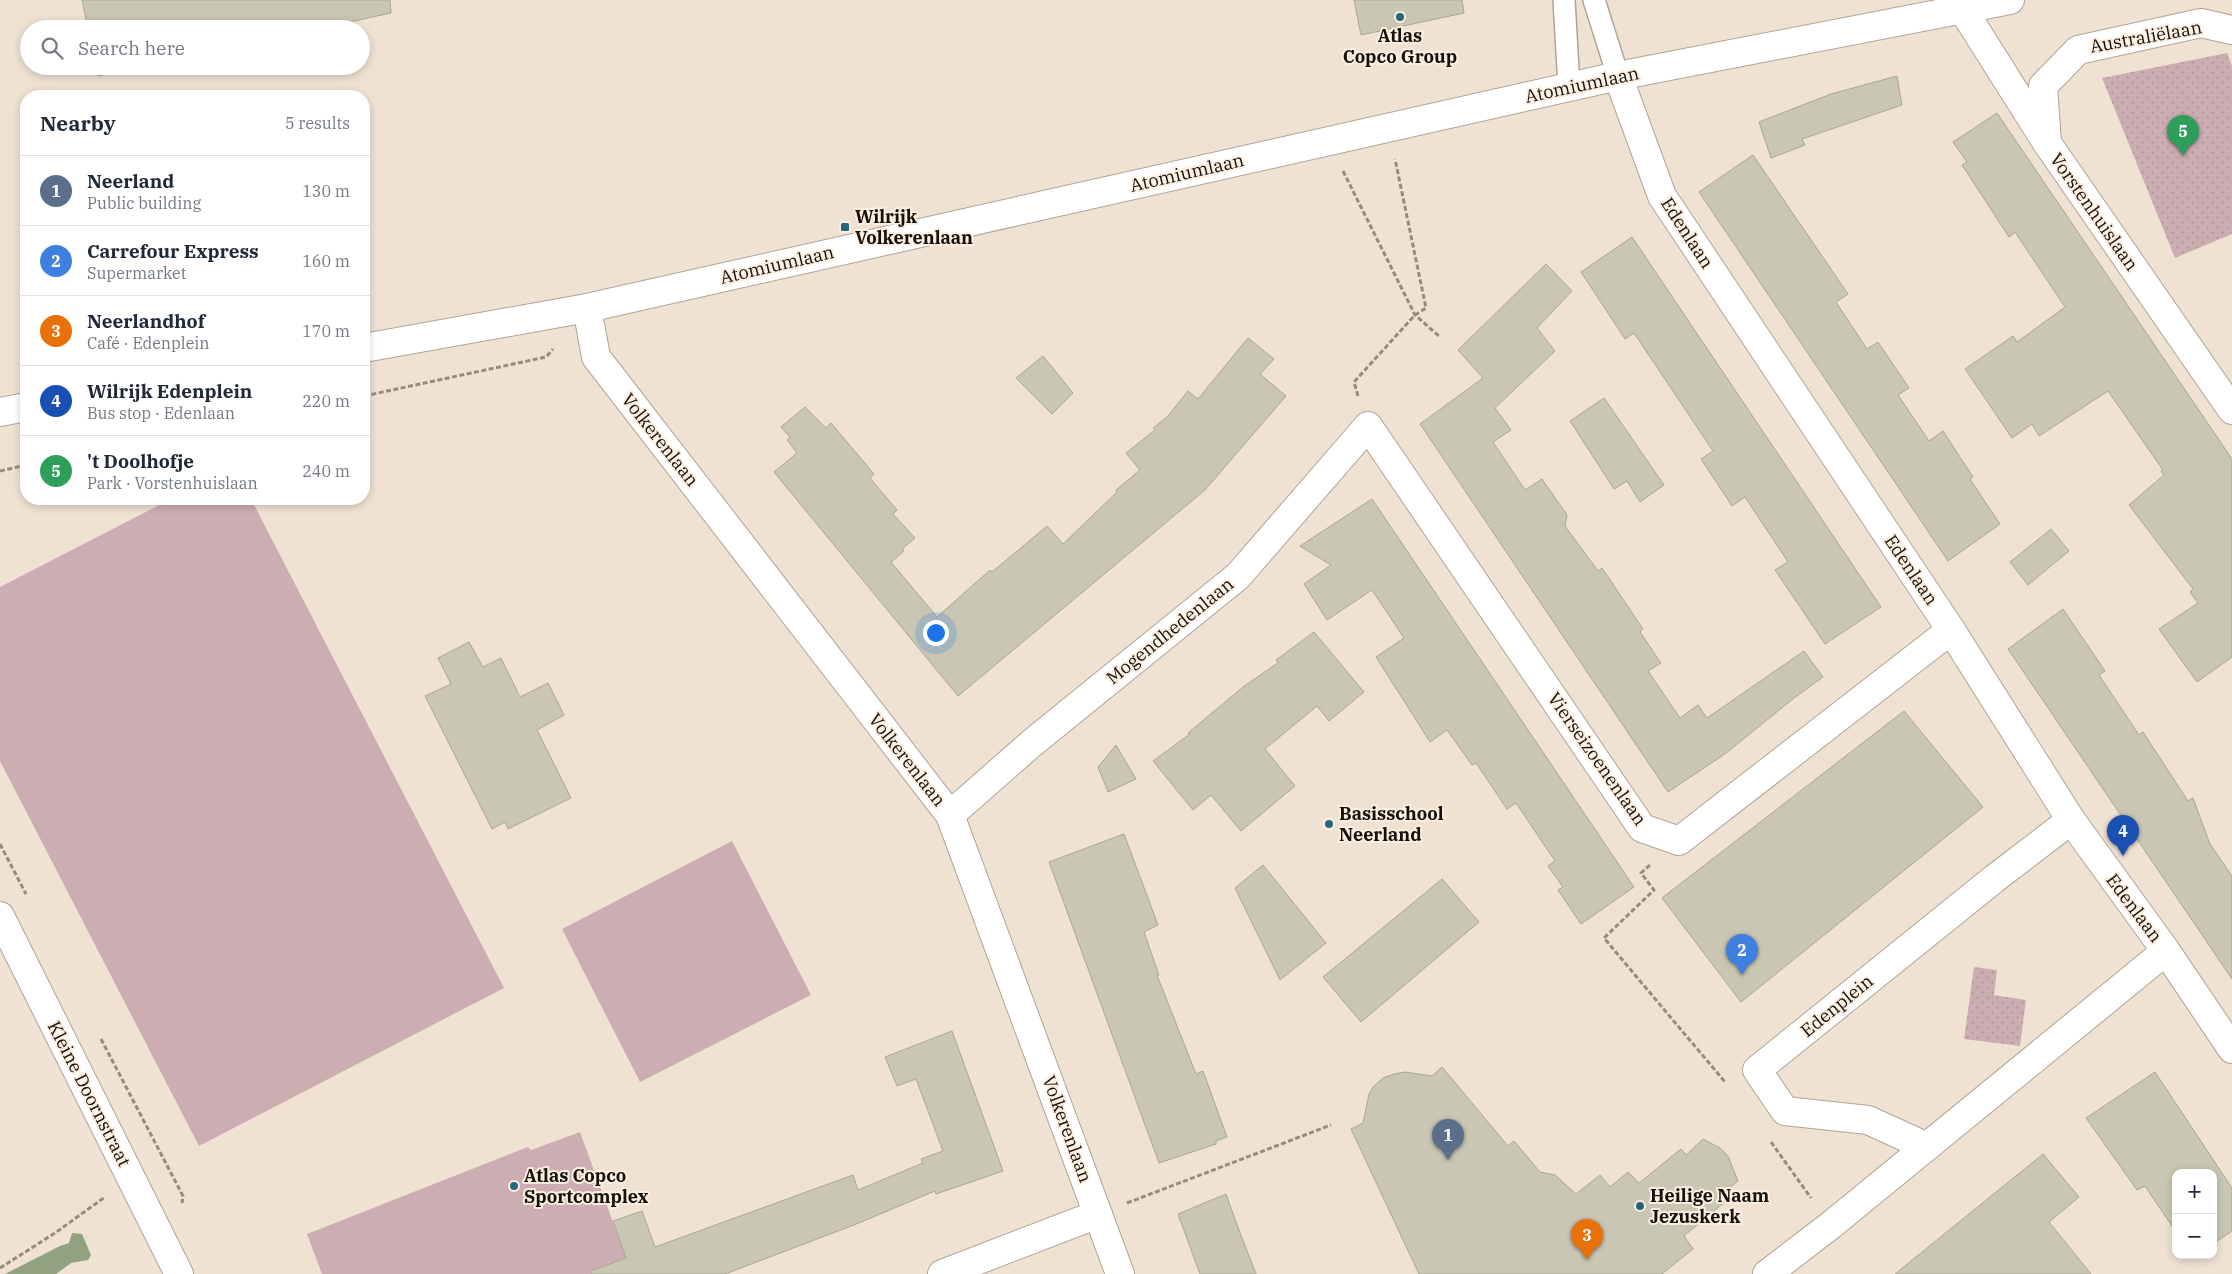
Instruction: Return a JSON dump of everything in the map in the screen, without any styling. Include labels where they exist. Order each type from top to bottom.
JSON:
[{"type":"street","name":"Atomiumlaan","points":[[370,347],[587,308],[1618,76],[2010,0]]},
{"type":"street","name":"Vorstenhuislaan","points":[[1963,10],[2047,143],[2232,410]]},
{"type":"street","name":"Australiëlaan","points":[[2047,143],[2043,86],[2078,50],[2201,23],[2232,30]]},
{"type":"street","name":"Edenlaan","points":[[1618,76],[1662,196],[1951,630],[2071,820],[2166,951],[2232,1049]]},
{"type":"street","name":"Volkerenlaan","points":[[587,308],[596,357],[950,815],[1120,1274]]},
{"type":"street","points":[[0,412],[20,408]]},
{"type":"street","name":"Mogendhedenlaan","points":[[950,815],[1032,743],[1238,576],[1368,426]]},
{"type":"street","name":"Vierseizoenenlaan","points":[[1368,426],[1642,828],[1679,841]]},
{"type":"street","points":[[1679,841],[1951,630]]},
{"type":"street","name":"Edenplein","points":[[1926,1146],[1868,1120],[1785,1111],[1757,1070],[1994,879],[2071,820]]},
{"type":"street","name":"Kleine Doornstraat","points":[[0,916],[179,1273]]},
{"type":"street","points":[[1767,1274],[1830,1225],[2166,951]]},
{"type":"street","points":[[942,1274],[1098,1214]]},
{"type":"lane","points":[[1564,0],[1569,87]]},
{"type":"lane","points":[[1594,0],[1618,76]]},
{"type":"path","points":[[1368,426],[1354,382],[1415,315],[1426,308],[1388,128]]},
{"type":"path","points":[[1329,141],[1415,315],[1440,337]]},
{"type":"path","points":[[370,395],[546,357],[587,308]]},
{"type":"path","points":[[0,470],[20,466]]},
{"type":"path","points":[[1679,841],[1640,873],[1654,890],[1604,938],[1728,1085]]},
{"type":"path","points":[[1098,1214],[1331,1125]]},
{"type":"path","points":[[1768,1138],[1830,1225]]},
{"type":"path","points":[[0,1268],[55,1233],[106,1196]]},
{"type":"shaded area","points":[[2227,53],[2232,66],[2232,234],[2175,258],[2102,78]]},
{"type":"shaded area","points":[[159,505],[254,505],[504,988],[199,1146],[0,761],[0,587]]},
{"type":"shaded area","points":[[732,841],[811,995],[640,1082],[562,929]]},
{"type":"shaded area","points":[[1974,967],[1997,970],[1994,995],[2026,1000],[2020,1046],[1964,1039]]},
{"type":"shaded area","name":"Atlas Copco Sportcomplex","points":[[580,1132],[632,1274],[322,1274],[307,1234],[528,1147],[531,1150]]},
{"type":"shaded area","points":[[72,1233],[82,1234],[91,1255],[88,1260],[71,1263],[56,1274],[5,1274],[69,1243]]},
{"type":"building","points":[[82,0],[390,0],[391,13],[359,20],[86,20]]},
{"type":"building","name":"Atlas Copco Group","points":[[1354,0],[1462,0],[1464,13],[1361,35]]},
{"type":"building","points":[[1897,76],[1902,105],[1802,139],[1805,145],[1771,158],[1759,122],[1831,94]]},
{"type":"building","points":[[1997,113],[2232,459],[2232,657],[2197,682],[2159,629],[2198,603],[2190,592],[2193,589],[2129,505],[2164,475],[2161,471],[2163,470],[2108,391],[2039,436],[2032,424],[2012,438],[1965,369],[2013,336],[2017,342],[2065,307],[2015,232],[2009,237],[1962,165],[1967,162],[1953,142]]},
{"type":"building","points":[[1753,155],[1848,294],[1836,302],[1867,349],[1878,342],[1909,388],[1898,395],[1929,441],[1943,431],[1973,477],[1970,479],[2000,524],[1948,561],[1699,192]]},
{"type":"building","points":[[1632,237],[1881,607],[1825,644],[1775,570],[1788,562],[1745,497],[1732,506],[1701,459],[1713,451],[1634,333],[1625,339],[1581,272]]},
{"type":"building","points":[[1546,264],[1572,291],[1537,328],[1555,351],[1495,408],[1511,430],[1493,442],[1525,490],[1542,479],[1567,515],[1565,526],[1598,571],[1602,568],[1643,629],[1640,632],[1661,663],[1648,671],[1680,718],[1698,705],[1707,718],[1804,651],[1823,677],[1725,754],[1668,792],[1420,424],[1483,378],[1458,350]]},
{"type":"building","points":[[1248,338],[1274,359],[1260,374],[1286,396],[1205,490],[958,696],[774,472],[797,453],[787,440],[790,437],[781,427],[805,407],[826,428],[831,423],[874,474],[870,478],[897,510],[893,514],[915,538],[891,562],[937,617],[990,570],[992,572],[1047,526],[1063,544],[1117,492],[1116,490],[1140,470],[1126,453],[1155,430],[1153,428],[1167,417],[1188,391],[1198,399]]},
{"type":"building","points":[[1043,356],[1073,393],[1052,414],[1016,378]]},
{"type":"building","points":[[1604,398],[1664,485],[1640,502],[1627,481],[1614,489],[1570,421]]},
{"type":"building","points":[[1372,499],[1634,887],[1581,924],[1558,890],[1563,887],[1548,866],[1555,861],[1516,803],[1507,809],[1476,763],[1472,765],[1447,730],[1430,742],[1376,657],[1404,638],[1372,590],[1327,620],[1304,584],[1331,565],[1300,546]]},
{"type":"building","points":[[2051,529],[2069,551],[2028,585],[2010,562]]},
{"type":"building","points":[[2063,609],[2105,671],[2099,675],[2139,735],[2143,732],[2188,801],[2193,798],[2210,844],[2232,876],[2232,979],[2008,649]]},
{"type":"building","points":[[1314,632],[1364,692],[1329,721],[1317,706],[1265,749],[1295,786],[1241,831],[1211,795],[1193,810],[1153,761],[1190,734],[1188,733],[1243,687],[1279,662],[1276,660]]},
{"type":"building","points":[[469,642],[483,667],[501,658],[520,697],[548,683],[564,715],[537,730],[571,798],[508,829],[505,822],[492,829],[425,696],[451,684],[438,658]]},
{"type":"building","points":[[1904,711],[1983,807],[1741,1002],[1662,898]]},
{"type":"building","points":[[1116,745],[1136,779],[1108,792],[1098,767]]},
{"type":"building","points":[[1124,834],[1158,925],[1144,932],[1159,975],[1157,975],[1196,1074],[1203,1071],[1227,1137],[1216,1141],[1216,1144],[1159,1163],[1049,862]]},
{"type":"building","points":[[1263,865],[1326,943],[1280,980],[1235,888]]},
{"type":"building","points":[[1442,879],[1479,922],[1361,1022],[1323,977]]},
{"type":"building","points":[[952,1031],[1003,1171],[936,1194],[935,1191],[854,1225],[725,1274],[592,1274],[591,1271],[626,1258],[613,1221],[642,1211],[655,1247],[853,1175],[858,1190],[923,1163],[921,1159],[943,1151],[916,1079],[897,1086],[885,1057]]},
{"type":"building","points":[[1442,1067],[1508,1146],[1514,1141],[1540,1172],[1555,1175],[1576,1194],[1600,1175],[1610,1187],[1628,1172],[1639,1183],[1681,1149],[1686,1155],[1703,1139],[1720,1148],[1728,1156],[1738,1181],[1720,1196],[1725,1202],[1684,1236],[1693,1249],[1662,1274],[1419,1274],[1351,1129],[1363,1123],[1369,1094],[1373,1087],[1383,1078],[1405,1072],[1432,1076]]},
{"type":"building","points":[[2155,1072],[2232,1188],[2232,1231],[2217,1241],[2217,1169],[2172,1169],[2172,1226],[2145,1186],[2137,1190],[2086,1118]]},
{"type":"building","points":[[2043,1154],[2079,1197],[2049,1222],[2091,1274],[1895,1274]]},
{"type":"building","points":[[1226,1194],[1256,1274],[1200,1274],[1178,1214]]},
{"type":"place","name":"Atlas Copco Group","points":[[1400,17]]},
{"type":"place","name":"'t Doolhofje","points":[[2183,156]]},
{"type":"place","name":"Wilrijk Volkerenlaan","points":[[845,227]]},
{"type":"place","name":"Basisschool Neerland","points":[[1329,824]]},
{"type":"place","name":"Wilrijk Edenplein","points":[[2123,856]]},
{"type":"place","name":"Carrefour Express","points":[[1742,975]]},
{"type":"place","name":"Neerland","points":[[1448,1160]]},
{"type":"place","name":"Atlas Copco Sportcomplex","points":[[514,1186]]},
{"type":"place","name":"Heilige Naam Jezuskerk","points":[[1640,1206]]},
{"type":"place","name":"Neerlandhof","points":[[1587,1260]]}]
